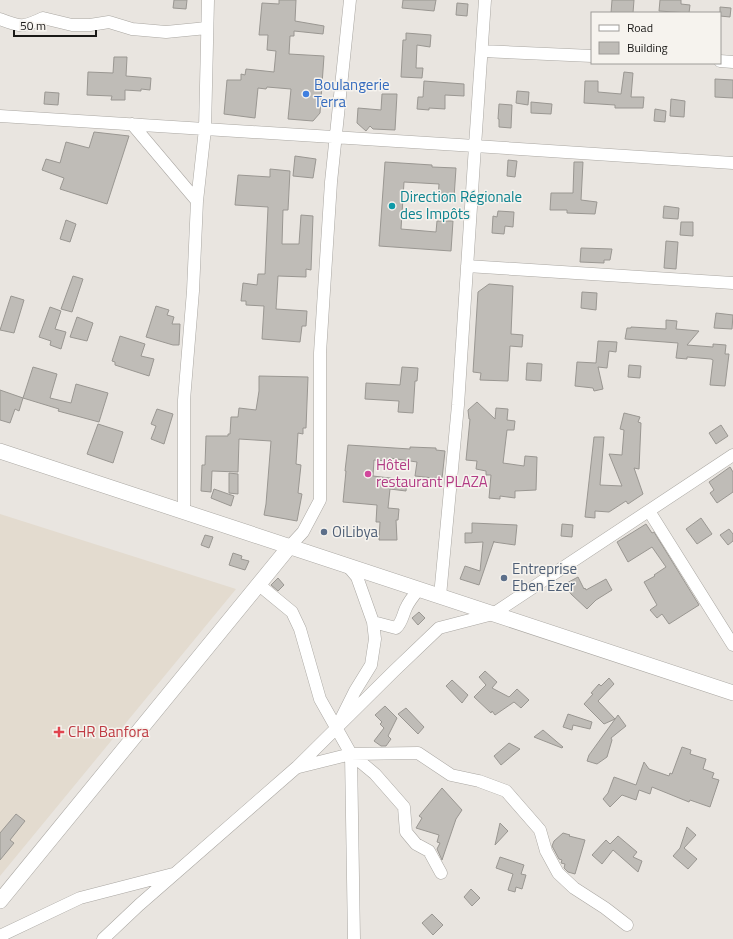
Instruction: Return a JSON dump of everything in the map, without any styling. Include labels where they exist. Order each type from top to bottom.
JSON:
[{"type":"street","points":[[184,512],[184,400],[193,291],[197,201],[205,129],[208,0]]},
{"type":"street","points":[[0,901],[258,584],[303,532],[320,500],[320,354],[331,182],[350,0]]},
{"type":"street","points":[[440,596],[458,405],[485,0]]},
{"type":"street","points":[[0,19],[20,26],[30,24],[43,18],[72,25],[90,25],[109,22],[132,29],[166,32],[207,28]]},
{"type":"street","points":[[482,50],[591,56]]},
{"type":"street","points":[[721,61],[733,62]]},
{"type":"street","points":[[0,116],[336,136],[733,163]]},
{"type":"street","points":[[132,124],[197,201]]},
{"type":"street","points":[[467,266],[730,280]]},
{"type":"street","points":[[0,451],[733,693]]},
{"type":"street","points":[[103,939],[175,873],[297,767],[439,628],[493,614],[733,455]]},
{"type":"street","points":[[649,511],[733,645]]},
{"type":"street","points":[[337,728],[355,691],[370,665],[375,639],[373,622],[357,577],[347,565]]},
{"type":"street","points":[[258,584],[292,612],[300,629],[320,699],[352,754],[375,774],[404,807],[406,832],[416,844],[429,851],[441,873]]},
{"type":"street","points":[[373,622],[396,628],[399,626],[407,606],[414,594],[419,589]]},
{"type":"street","points":[[297,767],[352,754],[418,753],[451,775],[479,781],[506,791],[540,830],[546,851],[558,873],[574,888],[627,925]]},
{"type":"street","points":[[352,754],[354,939]]},
{"type":"street","points":[[0,936],[80,898],[175,873]]},
{"type":"shaded area","name":"CHR Banfora","points":[[0,514],[236,589],[0,876]]},
{"type":"building","points":[[174,0],[187,0],[186,9],[173,8]]},
{"type":"building","points":[[279,0],[296,0],[295,21],[324,26],[323,34],[294,31],[294,36],[290,36],[289,54],[324,56],[320,113],[313,121],[288,119],[291,89],[267,87],[266,89],[258,88],[255,118],[224,114],[227,80],[241,80],[241,74],[245,75],[246,69],[274,72],[276,51],[267,50],[268,35],[259,35],[262,3],[279,4]]},
{"type":"building","points":[[403,0],[436,0],[434,11],[402,8]]},
{"type":"building","points":[[612,0],[634,0],[633,12],[611,12]]},
{"type":"building","points":[[660,0],[681,0],[681,4],[690,5],[689,12],[659,11]]},
{"type":"building","points":[[457,3],[468,4],[467,16],[456,15]]},
{"type":"building","points":[[720,7],[731,8],[730,17],[721,16]]},
{"type":"building","points":[[406,33],[431,35],[430,47],[417,45],[416,68],[423,68],[422,78],[401,77],[403,40],[406,40]]},
{"type":"building","points":[[114,57],[127,57],[126,76],[151,78],[150,90],[125,90],[125,100],[111,100],[112,96],[87,95],[88,72],[113,73]]},
{"type":"building","points":[[624,72],[633,73],[631,97],[644,97],[643,108],[615,108],[615,105],[584,103],[585,81],[598,81],[598,92],[621,94]]},
{"type":"building","points":[[715,79],[733,80],[733,98],[715,97]]},
{"type":"building","points":[[424,81],[464,84],[464,96],[445,95],[445,109],[417,109],[418,97],[423,97]]},
{"type":"building","points":[[517,91],[529,92],[528,105],[516,103]]},
{"type":"building","points":[[45,92],[59,93],[58,105],[44,104]]},
{"type":"building","points":[[382,94],[397,94],[395,130],[373,129],[370,126],[366,131],[357,123],[358,108],[381,110]]},
{"type":"building","points":[[671,99],[685,101],[684,117],[670,116]]},
{"type":"building","points":[[531,102],[552,104],[551,114],[531,113]]},
{"type":"building","points":[[499,104],[512,105],[511,128],[499,127]]},
{"type":"building","points":[[655,109],[666,111],[665,122],[654,121]]},
{"type":"building","points":[[94,132],[129,136],[107,204],[60,189],[64,178],[42,170],[46,159],[60,163],[66,142],[89,148]]},
{"type":"building","points":[[295,156],[316,159],[313,178],[293,176]]},
{"type":"building","points":[[508,160],[517,161],[515,177],[507,176]]},
{"type":"building","name":"Direction Régionale des Impôts","points":[[385,162],[456,168],[454,198],[438,198],[439,184],[404,182],[401,229],[436,232],[437,221],[453,221],[451,251],[379,246]]},
{"type":"building","points":[[574,162],[583,162],[581,200],[597,202],[595,214],[567,213],[567,210],[550,210],[551,193],[573,193]]},
{"type":"building","points":[[270,169],[290,171],[288,210],[283,210],[282,244],[299,244],[301,215],[313,216],[311,270],[306,269],[306,277],[278,276],[276,309],[307,311],[306,326],[302,326],[300,342],[262,339],[264,306],[246,305],[246,301],[241,301],[243,283],[257,285],[258,274],[265,274],[268,207],[235,205],[238,175],[270,177]]},
{"type":"building","points":[[664,206],[679,208],[678,219],[663,218]]},
{"type":"building","points":[[498,211],[514,212],[513,227],[505,226],[504,234],[492,233],[493,216],[497,217]]},
{"type":"building","points":[[66,220],[76,224],[70,242],[60,239]]},
{"type":"building","points":[[681,222],[693,222],[693,236],[680,235]]},
{"type":"building","points":[[666,241],[678,242],[676,269],[664,268]]},
{"type":"building","points":[[581,248],[612,249],[610,260],[604,260],[604,263],[580,262]]},
{"type":"building","points":[[73,276],[83,279],[72,312],[61,309]]},
{"type":"building","points":[[489,284],[513,286],[511,334],[523,335],[522,347],[510,346],[508,381],[480,380],[481,373],[473,372],[478,292]]},
{"type":"building","points":[[582,292],[597,293],[596,310],[581,308]]},
{"type":"building","points":[[11,296],[24,300],[14,333],[0,330]]},
{"type":"building","points":[[156,306],[169,310],[167,315],[174,317],[172,324],[180,324],[179,345],[173,345],[146,337]]},
{"type":"building","points":[[50,307],[61,311],[55,329],[66,332],[61,349],[50,345],[51,341],[39,337]]},
{"type":"building","points":[[716,313],[733,315],[732,329],[714,328]]},
{"type":"building","points":[[77,317],[93,323],[87,341],[70,337]]},
{"type":"building","points":[[666,320],[677,321],[676,329],[699,331],[687,345],[713,347],[713,344],[726,345],[725,354],[729,354],[725,386],[710,385],[713,360],[687,357],[687,359],[676,358],[678,343],[625,339],[627,328],[666,329]]},
{"type":"building","points":[[120,336],[145,344],[141,356],[154,359],[149,376],[115,365],[115,362],[112,361]]},
{"type":"building","points":[[598,341],[617,342],[616,352],[609,351],[607,368],[598,367],[603,389],[594,391],[593,388],[575,386],[577,362],[596,363]]},
{"type":"building","points":[[527,363],[542,364],[541,381],[526,380]]},
{"type":"building","points":[[629,365],[641,366],[640,378],[628,377]]},
{"type":"building","points":[[33,367],[57,374],[50,398],[71,403],[76,384],[108,393],[99,422],[58,411],[59,409],[23,398]]},
{"type":"building","points":[[402,367],[418,368],[417,381],[415,381],[413,413],[398,412],[399,401],[365,399],[366,383],[400,385]]},
{"type":"building","points":[[259,376],[308,377],[306,428],[303,428],[303,434],[298,433],[296,464],[301,465],[298,493],[302,494],[297,521],[264,515],[271,441],[239,439],[238,472],[212,471],[211,492],[201,491],[202,465],[205,465],[206,436],[228,436],[228,434],[230,434],[231,417],[238,417],[239,408],[256,410],[259,391]]},
{"type":"building","points":[[0,390],[23,398],[19,411],[15,409],[10,423],[0,420]]},
{"type":"building","points":[[477,402],[495,419],[496,408],[508,409],[507,420],[515,421],[514,430],[507,430],[503,463],[524,466],[525,456],[537,457],[536,490],[515,491],[515,498],[500,496],[500,499],[489,498],[491,475],[486,475],[486,471],[476,469],[477,461],[466,460],[470,419],[468,410]]},
{"type":"building","points":[[157,409],[173,414],[164,444],[151,439],[156,426],[151,424]]},
{"type":"building","points":[[624,413],[640,417],[638,422],[641,423],[639,469],[634,468],[643,494],[628,504],[626,501],[609,512],[595,511],[595,518],[585,517],[594,437],[604,437],[600,485],[622,486],[609,454],[622,455],[624,430],[620,429]]},
{"type":"building","points":[[98,424],[123,432],[113,463],[87,454]]},
{"type":"building","points":[[721,425],[728,436],[716,444],[709,433]]},
{"type":"building","points":[[348,445],[410,449],[410,447],[436,448],[436,450],[445,451],[442,479],[415,476],[417,462],[390,458],[389,461],[374,460],[373,476],[407,480],[406,491],[390,489],[388,508],[399,509],[398,520],[396,520],[397,540],[379,540],[380,522],[376,522],[377,505],[343,502]]},
{"type":"building","points":[[730,467],[733,472],[733,492],[717,503],[710,493],[714,490],[709,482]]},
{"type":"building","points":[[229,473],[238,474],[238,494],[229,493]]},
{"type":"building","points":[[214,489],[234,496],[231,506],[211,498]]},
{"type":"building","points":[[701,518],[712,534],[697,544],[686,529]]},
{"type":"building","points":[[472,523],[517,525],[515,545],[494,541],[479,585],[460,579],[465,566],[480,571],[483,542],[465,543],[465,533],[472,533]]},
{"type":"building","points":[[562,524],[573,525],[572,537],[561,536]]},
{"type":"building","points":[[646,524],[652,533],[654,532],[699,605],[669,624],[662,614],[657,618],[650,610],[657,605],[644,582],[655,576],[654,575],[666,567],[652,547],[628,562],[617,542]]},
{"type":"building","points":[[729,529],[733,534],[733,541],[728,545],[720,535]]},
{"type":"building","points":[[205,535],[213,537],[209,548],[201,545]]},
{"type":"building","points":[[233,553],[242,556],[241,559],[249,561],[245,570],[229,565]]},
{"type":"building","points":[[578,577],[586,590],[606,579],[612,590],[596,600],[587,609],[571,594],[565,584]]},
{"type":"building","points":[[278,578],[284,585],[278,591],[271,585]]},
{"type":"building","points":[[419,612],[425,618],[418,625],[412,618]]},
{"type":"building","points":[[485,671],[497,682],[492,688],[509,697],[517,689],[529,700],[521,708],[514,702],[495,715],[492,711],[491,713],[474,697],[486,685],[479,677]]},
{"type":"building","points":[[609,678],[614,684],[598,701],[615,719],[604,724],[584,704],[599,684],[601,686]]},
{"type":"building","points":[[452,680],[468,695],[462,703],[446,686]]},
{"type":"building","points":[[385,706],[397,718],[388,736],[391,739],[386,746],[381,746],[374,741],[384,728],[380,724],[382,722],[375,715]]},
{"type":"building","points":[[406,708],[424,727],[418,734],[398,714]]},
{"type":"building","points":[[568,714],[592,722],[590,729],[573,725],[572,730],[563,727]]},
{"type":"building","points":[[618,715],[626,726],[611,738],[612,740],[607,757],[597,764],[587,761],[589,755]]},
{"type":"building","points":[[543,730],[563,747],[562,748],[534,737]]},
{"type":"building","points":[[509,743],[520,749],[501,765],[494,756]]},
{"type":"building","points":[[682,747],[691,750],[690,754],[706,759],[703,769],[714,773],[712,778],[719,780],[710,807],[690,800],[689,802],[652,787],[650,794],[639,790],[636,800],[622,795],[610,807],[603,799],[608,793],[614,777],[636,785],[644,762],[649,769],[669,776],[670,773],[672,774]]},
{"type":"building","points":[[442,788],[462,810],[456,819],[442,860],[437,849],[440,843],[437,842],[439,835],[416,828],[422,818],[419,816]]},
{"type":"building","points":[[16,814],[25,821],[10,840],[14,843],[0,860],[0,833]]},
{"type":"building","points":[[500,823],[508,831],[495,845]]},
{"type":"building","points":[[687,827],[696,835],[684,848],[697,859],[688,869],[673,856],[680,848]]},
{"type":"building","points":[[563,833],[585,840],[575,874],[568,872],[564,868],[565,864],[561,863],[562,860],[559,859],[552,846],[554,841]]},
{"type":"building","points":[[618,836],[637,852],[633,857],[642,861],[638,872],[613,850],[602,864],[592,855],[606,840],[610,844]]},
{"type":"building","points":[[500,857],[524,865],[521,874],[526,875],[522,889],[516,887],[515,892],[508,890],[513,874],[496,868]]},
{"type":"building","points":[[471,889],[480,898],[472,906],[464,897]]},
{"type":"building","points":[[432,914],[443,925],[433,935],[422,923]]},
{"type":"place","name":"Boulangerie Terra","points":[[306,94]]},
{"type":"place","name":"Direction Régionale des Impôts","points":[[392,206]]},
{"type":"place","name":"Hôtel restaurant PLAZA","points":[[368,474]]},
{"type":"place","name":"OiLibya","points":[[324,532]]},
{"type":"place","name":"Entreprise Eben Ezer","points":[[504,578]]},
{"type":"place","name":"CHR Banfora","points":[[59,732]]}]
